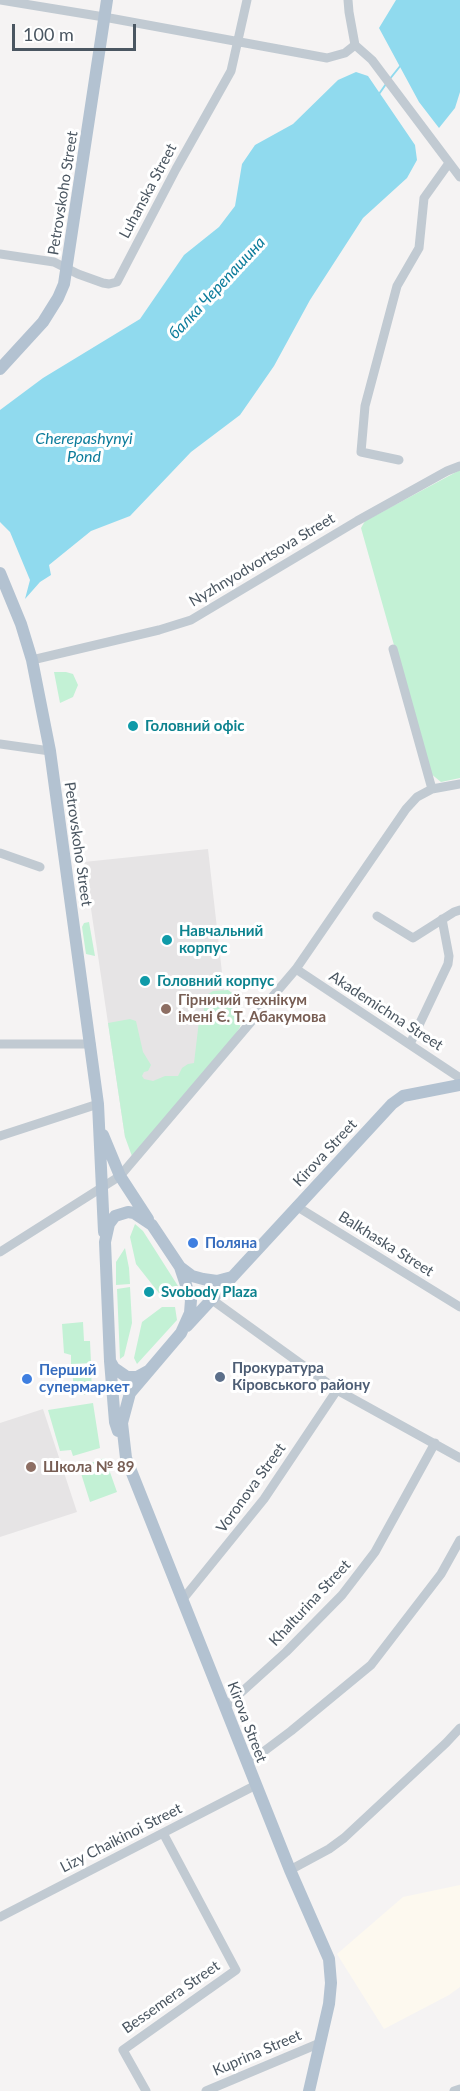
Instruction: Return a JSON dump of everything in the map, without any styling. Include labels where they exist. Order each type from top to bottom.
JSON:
[{"type":"main road","name":"Petrovskoho Street","points":[[0,369],[43,322],[58,298],[67,268],[107,0]]},
{"type":"main road","name":"Petrovskoho Street","points":[[0,573],[21,624],[32,660],[50,751],[98,1104],[105,1242]]},
{"type":"main road","name":"Kirova Street","points":[[309,2091],[329,2004],[331,1983],[329,1959],[247,1764],[126,1458],[122,1423],[130,1393],[148,1371],[296,1206],[396,1100],[425,1091],[460,1085]]},
{"type":"main road","name":"Kirova Street","points":[[99,1125],[120,1176],[180,1267],[191,1300],[190,1313],[181,1333]]},
{"type":"main road","points":[[126,1458],[115,1422],[105,1242],[109,1224],[120,1213],[134,1213],[152,1225]]},
{"type":"main road","points":[[180,1267],[192,1276],[202,1279],[217,1281],[232,1277]]},
{"type":"main road","points":[[110,1361],[114,1368],[127,1377],[137,1377],[148,1371]]},
{"type":"street","points":[[0,0],[239,40],[327,58],[345,53],[355,45]]},
{"type":"street","name":"Luhanska Street","points":[[0,254],[54,262],[109,284],[117,282],[176,170],[226,83],[239,40],[247,0]]},
{"type":"street","points":[[348,0],[355,45],[372,60],[460,177]]},
{"type":"street","points":[[399,460],[361,452],[365,406],[396,286],[419,248],[424,198],[449,163]]},
{"type":"street","name":"Nyzhnyodvortsova Street","points":[[32,660],[159,630],[191,620],[357,521],[460,466]]},
{"type":"street","points":[[393,650],[432,789]]},
{"type":"street","points":[[0,744],[50,751]]},
{"type":"street","points":[[0,1252],[120,1176],[296,969],[406,809],[417,797],[432,789],[460,784]]},
{"type":"street","points":[[0,853],[40,867]]},
{"type":"street","points":[[376,916],[413,938],[460,910]]},
{"type":"street","points":[[410,1044],[448,964],[449,956],[442,919]]},
{"type":"street","name":"Akademichna Street","points":[[296,969],[460,1078]]},
{"type":"street","points":[[0,1044],[91,1044]]},
{"type":"street","points":[[0,1136],[98,1104]]},
{"type":"street","name":"Balkhaska Street","points":[[296,1206],[460,1307]]},
{"type":"street","points":[[211,1299],[337,1390],[460,1458]]},
{"type":"street","name":"Voronova Street","points":[[183,1599],[264,1499],[337,1390]]},
{"type":"street","name":"Khalturina Street","points":[[225,1707],[286,1652],[342,1594],[375,1552],[435,1443]]},
{"type":"street","points":[[247,1764],[371,1665],[441,1574],[460,1540]]},
{"type":"street","points":[[290,1870],[329,1849],[344,1838],[460,1728]]},
{"type":"street","name":"Lizy Chaikinoi Street","points":[[0,1917],[256,1785]]},
{"type":"street","name":"Bessemera Street","points":[[146,2091],[123,2050],[236,1970],[163,1833]]},
{"type":"street","name":"Kuprina Street","points":[[206,2091],[320,2043]]},
{"type":"street","points":[[454,2091],[460,2089]]},
{"type":"shaded area","name":"Гірничий технікум імені Є. Т. Абакумова","points":[[208,849],[230,1043],[125,1137],[84,862]]},
{"type":"shaded area","name":"Школа № 89","points":[[43,1409],[77,1512],[0,1537],[0,1423]]},
{"type":"shaded area","points":[[460,1885],[460,1987],[384,2029],[337,1954],[403,1897]]},
{"type":"green space","points":[[460,470],[460,778],[441,782],[430,773],[361,528],[365,521]]},
{"type":"green space","points":[[54,672],[73,674],[78,685],[73,697],[60,703]]},
{"type":"green space","points":[[89,922],[95,956],[86,954],[82,927],[84,923]]},
{"type":"green space","points":[[228,990],[238,997],[243,1011],[240,1027],[230,1043],[133,1159],[125,1137],[108,1023],[130,1019],[136,1021],[143,1052],[151,1065],[142,1076],[144,1079],[153,1081],[165,1076],[178,1076],[182,1068],[194,1063],[199,1021],[205,1017],[203,1003],[208,994],[213,991]]},
{"type":"green space","points":[[135,1224],[143,1231],[178,1286],[175,1297],[162,1297],[136,1264],[130,1237]]},
{"type":"green space","points":[[125,1248],[130,1284],[116,1285],[116,1262]]},
{"type":"green space","points":[[130,1287],[132,1323],[124,1356],[120,1359],[117,1289]]},
{"type":"green space","points":[[162,1307],[175,1307],[177,1320],[137,1364],[134,1358],[142,1322]]},
{"type":"green space","points":[[83,1322],[84,1341],[90,1341],[91,1363],[71,1364],[71,1355],[64,1353],[62,1324]]},
{"type":"green space","points":[[91,1367],[92,1394],[76,1395],[72,1368]]},
{"type":"green space","points":[[93,1403],[100,1448],[73,1456],[71,1450],[60,1451],[48,1410]]},
{"type":"green space","points":[[105,1458],[117,1492],[90,1502],[79,1467]]},
{"type":"water","points":[[396,0],[460,0],[460,92],[455,108],[439,128],[419,102],[379,28]]},
{"type":"water","name":"Cherepashynyi Pond","points":[[356,72],[368,76],[415,145],[417,160],[407,178],[363,218],[310,300],[274,366],[240,415],[191,452],[130,516],[91,531],[49,565],[51,575],[40,582],[25,599],[30,580],[10,532],[0,522],[0,410],[43,378],[140,319],[184,255],[219,227],[235,206],[242,164],[255,145],[293,124],[338,80]]},
{"type":"waterway","name":"балка Черепашина","points":[[389,80],[401,65]]},
{"type":"waterway","name":"балка Черепашина","points":[[379,94],[386,84]]},
{"type":"place","name":"Головний офіс","points":[[133,726]]},
{"type":"place","name":"Навчальний корпус","points":[[167,940]]},
{"type":"place","name":"Головний корпус","points":[[145,981]]},
{"type":"place","name":"Гірничий технікум імені Є. Т. Абакумова","points":[[166,1009]]},
{"type":"place","name":"Поляна","points":[[193,1243]]},
{"type":"place","name":"Svobody Plaza","points":[[149,1292]]},
{"type":"place","name":"Прокуратура Кіровського району","points":[[220,1377]]},
{"type":"place","name":"Перший супермаркет","points":[[27,1379]]},
{"type":"place","name":"Школа № 89","points":[[31,1467]]}]
